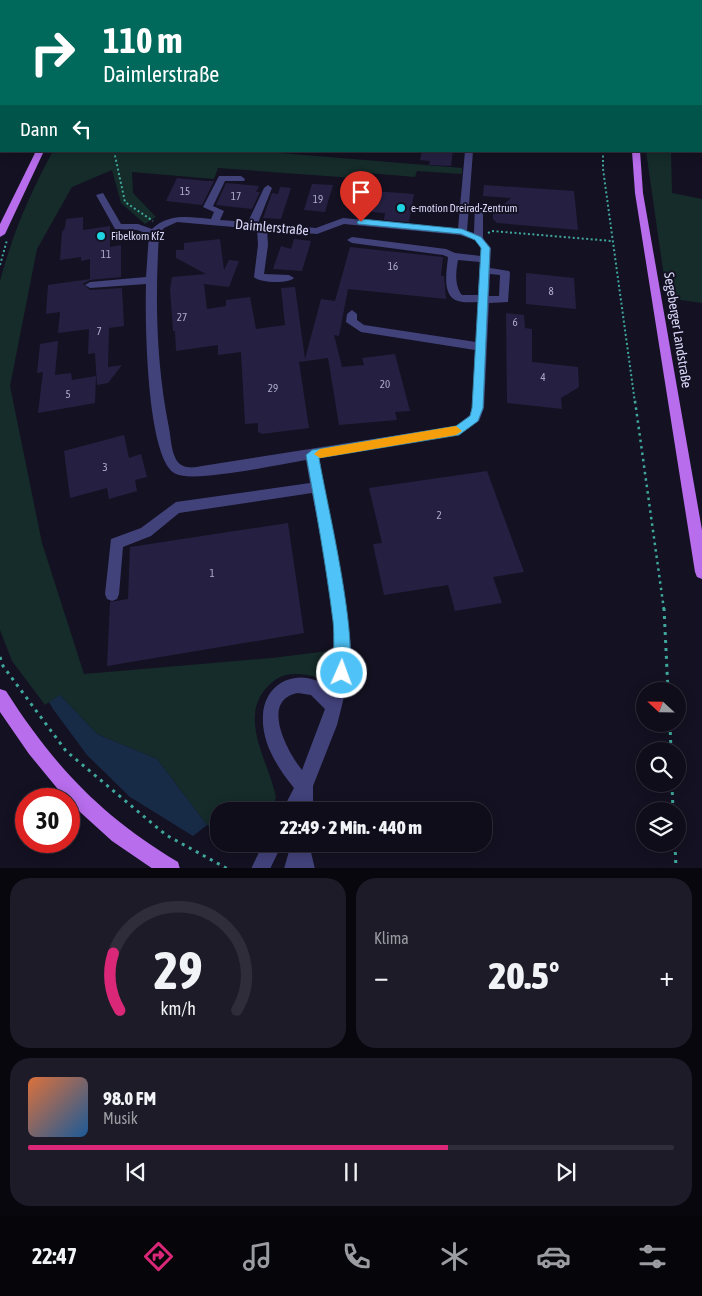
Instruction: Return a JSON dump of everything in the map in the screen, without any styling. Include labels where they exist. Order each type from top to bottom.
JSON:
[{"type":"main road","points":[[0,234],[40,152]]},
{"type":"main road","name":"Segeberger Landstraße","points":[[636,152],[639,193],[702,571]]},
{"type":"main road","points":[[0,697],[41,759],[73,795],[114,830],[171,868]]},
{"type":"street","points":[[462,232],[469,152]]},
{"type":"street","points":[[214,222],[219,211],[208,208],[222,178],[241,179]]},
{"type":"street","points":[[268,188],[257,226],[264,245],[259,277],[289,278]]},
{"type":"street","points":[[100,195],[118,227],[158,229],[151,280],[152,360],[158,404],[172,465],[187,473],[312,455],[459,430],[468,426],[478,408],[486,248],[478,238],[480,205]]},
{"type":"street","name":"Daimlerstraße","points":[[158,229],[176,219],[318,231],[343,221],[462,232],[478,238]]},
{"type":"street","points":[[352,240],[446,252],[453,256],[485,265],[505,273],[505,298],[502,300],[459,298],[454,295],[451,289],[453,256]]},
{"type":"street","points":[[90,285],[151,280]]},
{"type":"street","points":[[352,314],[351,322],[361,328],[481,347]]},
{"type":"street","points":[[296,802],[305,787],[333,706],[342,673],[343,641],[312,455]]},
{"type":"street","points":[[112,594],[116,543],[146,532],[176,508],[318,487]]},
{"type":"street","points":[[304,802],[305,787],[287,767],[275,741],[270,716],[272,706],[276,695],[283,689],[304,685],[315,688],[333,706]]},
{"type":"street","points":[[260,868],[269,852]]},
{"type":"street","points":[[293,868],[298,852]]},
{"type":"street","points":[[302,852],[306,868]]},
{"type":"path","points":[[114,152],[125,202],[158,229]]},
{"type":"path","points":[[603,152],[603,169],[612,240],[665,616],[668,682]]},
{"type":"path","points":[[478,238],[492,231],[612,240]]},
{"type":"path","points":[[0,657],[3,666],[66,751],[166,835],[228,868]]},
{"type":"path","points":[[675,852],[676,868]]},
{"type":"green space","points":[[52,152],[268,152],[462,168],[462,174],[417,171],[415,177],[356,172],[354,178],[218,168],[214,179],[132,172],[133,193],[156,217],[145,224],[121,203],[112,170],[72,187],[37,249],[10,386],[42,543],[84,674],[272,658],[328,651],[323,678],[294,674],[281,677],[269,685],[260,698],[255,711],[255,726],[262,755],[273,784],[276,798],[274,802],[210,802],[210,827],[157,759],[97,734],[60,695],[45,705],[12,661],[0,630],[0,281],[22,214]]},
{"type":"green space","points":[[646,152],[671,152],[672,193],[702,199],[702,303],[667,298]]},
{"type":"water","points":[[60,695],[97,734],[157,759],[207,825],[193,836],[130,797],[87,755],[53,709],[49,702]]},
{"type":"building","points":[[422,152],[453,152],[451,166],[429,165],[430,161],[420,160]]},
{"type":"building","points":[[177,178],[214,181],[202,205],[166,201]]},
{"type":"building","points":[[358,182],[373,183],[373,191],[414,194],[409,222],[384,220],[385,213],[371,212],[373,205],[351,203]]},
{"type":"building","points":[[226,183],[259,186],[256,192],[260,192],[252,209],[216,205]]},
{"type":"building","points":[[312,184],[333,185],[325,212],[304,210]]},
{"type":"building","points":[[484,185],[574,191],[578,230],[497,223],[493,219],[493,214],[511,198],[483,196]]},
{"type":"building","points":[[280,187],[291,188],[281,219],[263,218],[272,193],[278,194]]},
{"type":"building","points":[[83,217],[83,230],[110,226],[110,247],[121,245],[121,277],[90,280],[83,284],[90,290],[122,288],[124,326],[109,328],[108,367],[122,365],[108,383],[97,385],[95,353],[88,354],[89,329],[58,333],[60,312],[46,314],[48,285],[90,279],[90,259],[81,261],[81,257],[60,260],[62,232],[65,228],[66,219]]},
{"type":"building","points":[[220,239],[224,270],[229,260],[239,261],[229,287],[204,284],[207,309],[226,306],[226,300],[250,297],[256,329],[285,325],[281,288],[295,287],[305,359],[321,299],[335,301],[350,247],[443,257],[441,276],[444,276],[446,299],[348,289],[339,336],[334,335],[342,367],[364,365],[362,358],[395,354],[410,411],[395,412],[397,420],[339,425],[328,358],[299,362],[309,428],[262,434],[258,432],[258,423],[245,424],[241,352],[218,355],[218,345],[176,351],[175,331],[173,331],[170,289],[172,277],[206,274],[176,258],[176,250],[184,250],[184,243]]},
{"type":"building","points":[[294,239],[311,241],[302,271],[273,269],[281,246],[291,249]]},
{"type":"building","points":[[526,273],[574,278],[576,309],[526,304]]},
{"type":"building","points":[[506,313],[524,315],[525,328],[532,329],[532,362],[578,367],[579,387],[561,398],[562,409],[507,403]]},
{"type":"building","points":[[58,341],[55,375],[71,373],[72,380],[96,376],[95,403],[38,413],[43,372],[37,373],[40,344]]},
{"type":"building","points":[[124,435],[129,458],[141,454],[147,477],[135,480],[137,491],[109,499],[107,488],[70,498],[64,451]]},
{"type":"building","points":[[487,471],[524,572],[493,577],[502,603],[455,611],[448,585],[384,595],[373,544],[382,543],[369,488]]},
{"type":"building","points":[[288,523],[304,633],[107,666],[110,602],[128,599],[130,547]]},
{"type":"slow traffic","points":[[320,454],[456,431]]},
{"type":"place","name":"e-motion Dreirad-Zentrum","points":[[401,208]]},
{"type":"place","name":"Fibelkorn KfZ","points":[[101,236]]},
{"type":"route","points":[[342,673],[343,641],[312,455],[459,430],[468,426],[478,408],[486,248],[478,238],[462,232],[361,222]]}]
